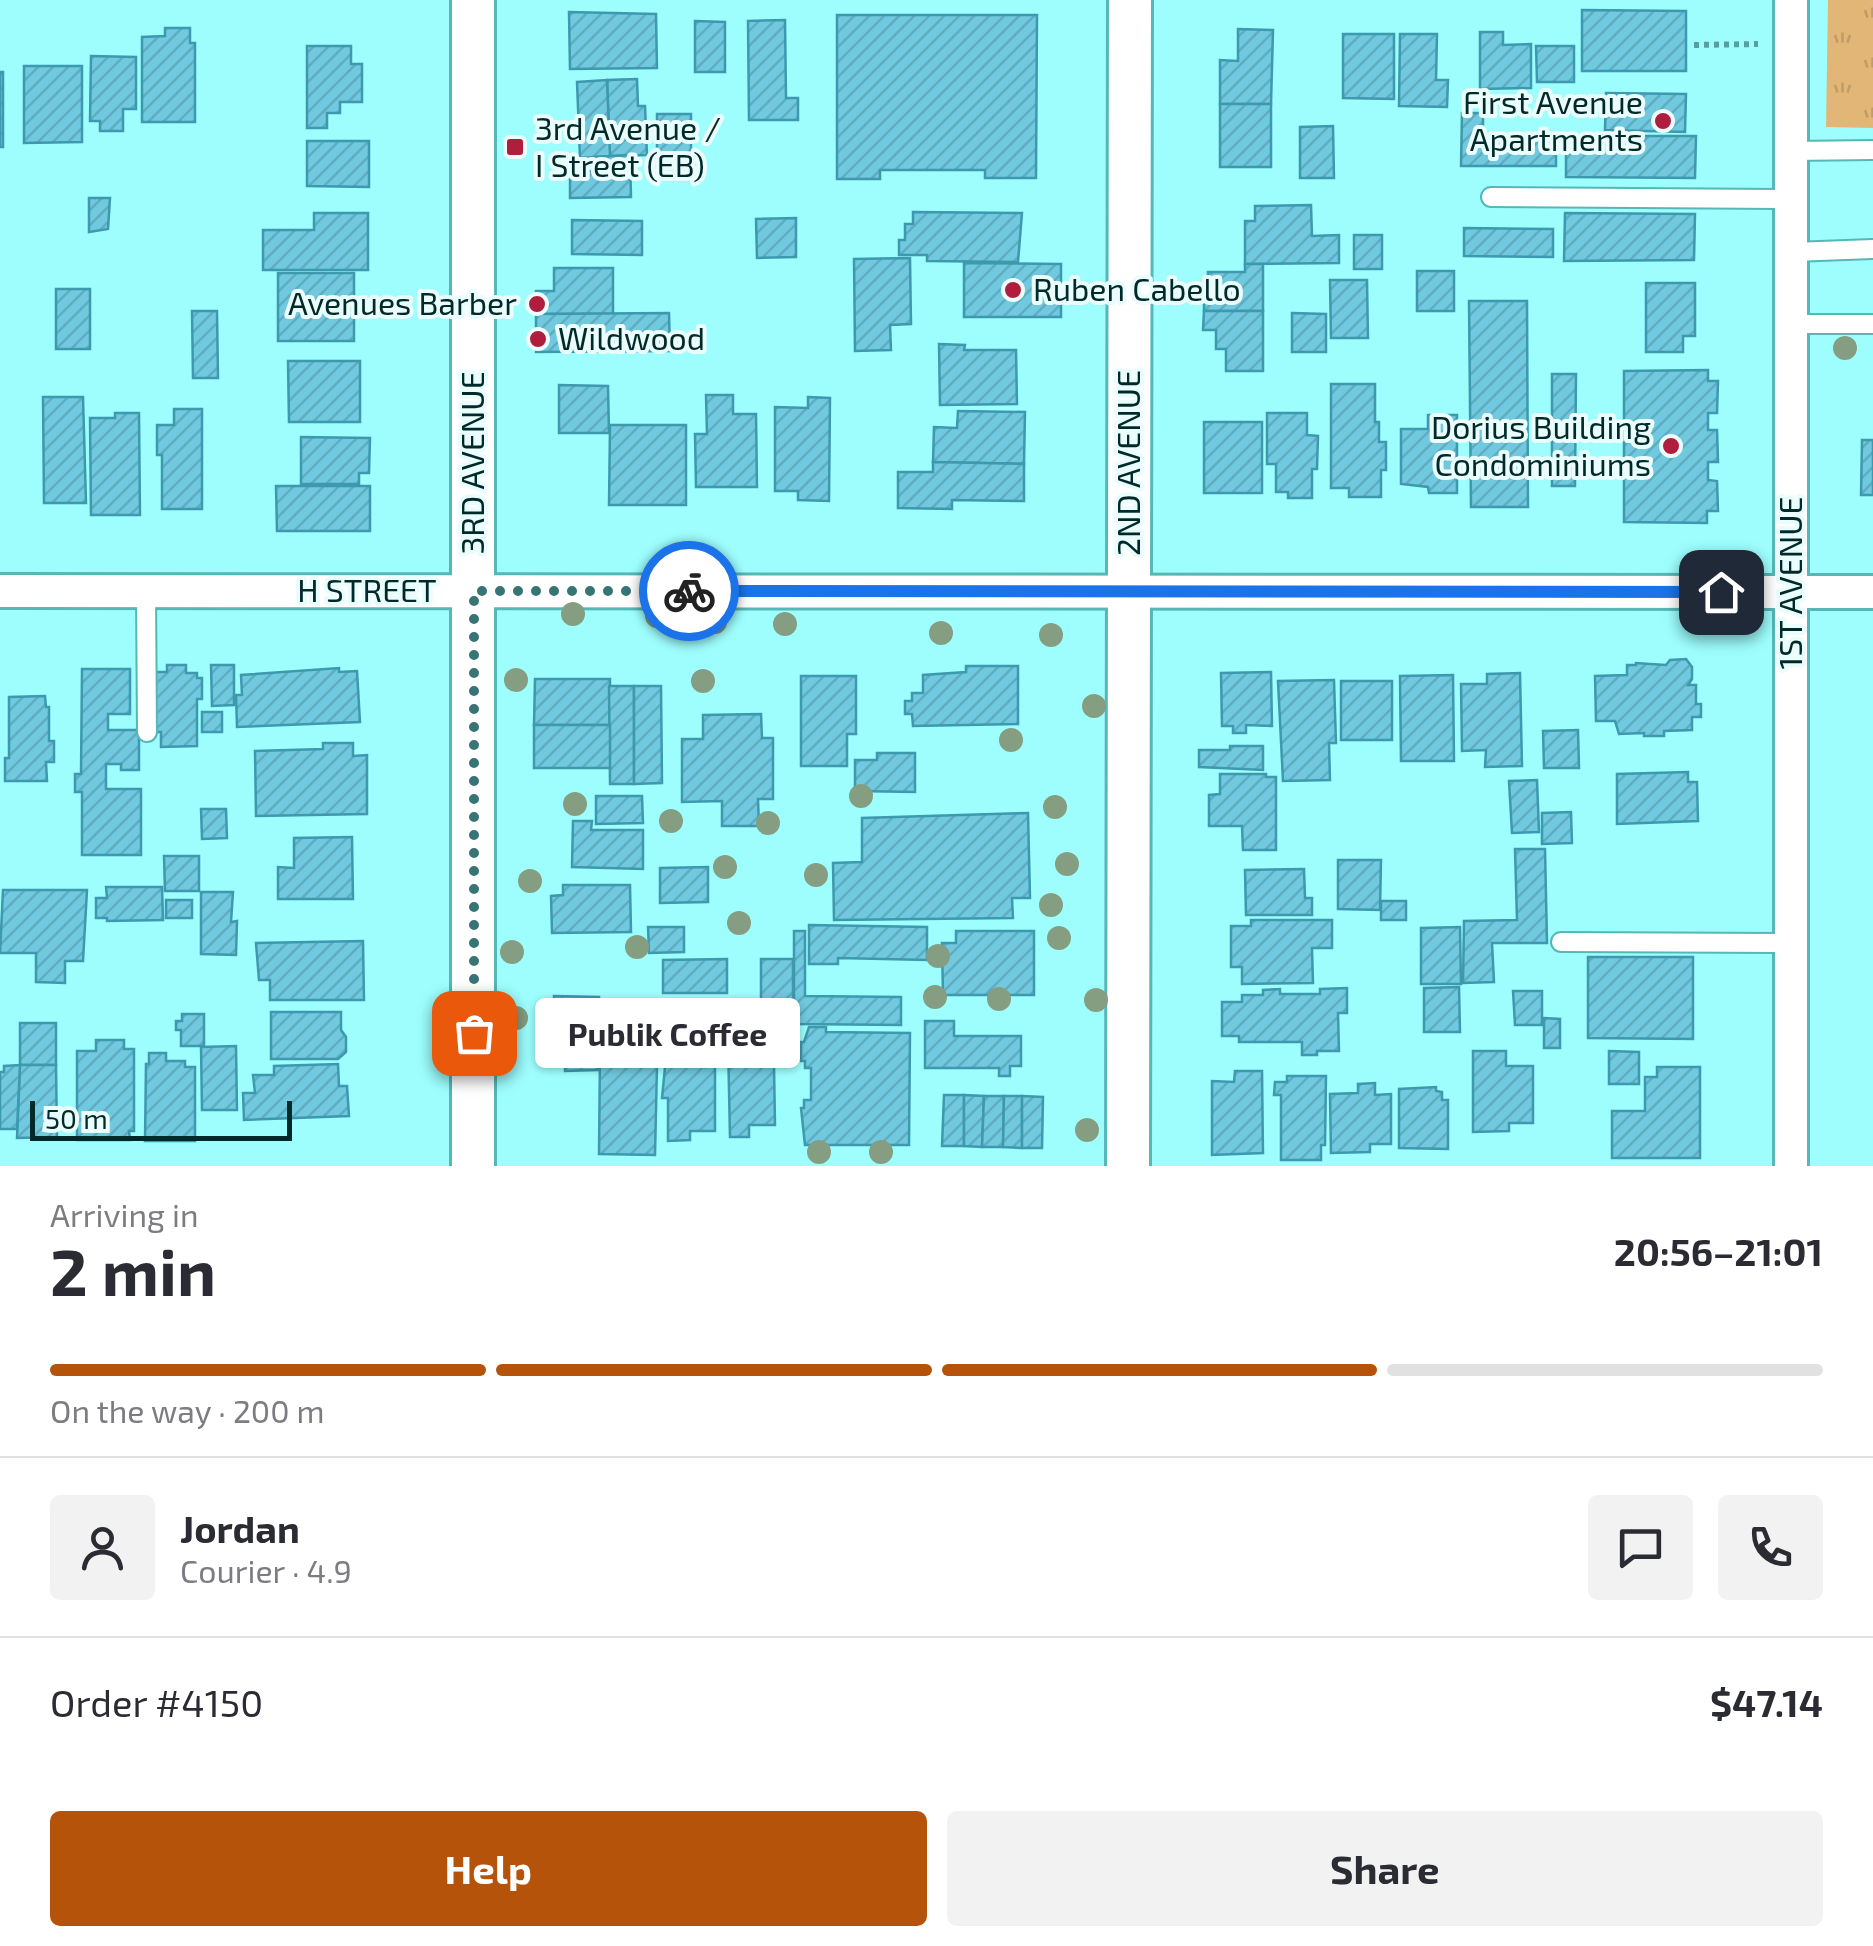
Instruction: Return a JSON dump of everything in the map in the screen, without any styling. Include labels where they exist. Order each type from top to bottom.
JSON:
[{"type":"street","name":"3RD AVENUE","points":[[473,0],[473,1166]]},
{"type":"street","name":"2ND AVENUE","points":[[1128,1166],[1130,0]]},
{"type":"street","name":"1ST AVENUE","points":[[1791,0],[1791,1166]]},
{"type":"street","name":"H STREET","points":[[0,591],[1873,592]]},
{"type":"lane","points":[[1792,150],[1873,150]]},
{"type":"lane","points":[[1491,197],[1792,198]]},
{"type":"lane","points":[[1792,252],[1873,250]]},
{"type":"lane","points":[[1792,324],[1873,324]]},
{"type":"lane","points":[[146,591],[147,732]]},
{"type":"lane","points":[[1561,942],[1791,943]]},
{"type":"path","points":[[1694,46],[1762,44]]},
{"type":"green space","points":[[1828,0],[1873,0],[1873,128],[1826,127]]},
{"type":"building","points":[[1582,10],[1686,11],[1686,71],[1582,71]]},
{"type":"building","points":[[569,12],[656,14],[657,68],[570,69]]},
{"type":"building","points":[[837,15],[1037,15],[1036,178],[985,178],[985,170],[880,170],[880,179],[837,179]]},
{"type":"building","points":[[785,20],[786,98],[798,98],[798,120],[749,120],[748,21]]},
{"type":"building","points":[[695,21],[725,22],[725,72],[695,72]]},
{"type":"building","points":[[165,28],[190,28],[190,43],[195,43],[195,122],[142,122],[142,37],[165,36]]},
{"type":"building","points":[[1238,29],[1273,30],[1271,104],[1220,104],[1220,60],[1238,61]]},
{"type":"building","points":[[1480,32],[1503,32],[1503,45],[1531,44],[1531,88],[1480,89]]},
{"type":"building","points":[[1343,34],[1394,34],[1394,99],[1343,98]]},
{"type":"building","points":[[1400,34],[1437,34],[1436,80],[1448,80],[1447,107],[1399,106]]},
{"type":"building","points":[[307,46],[351,46],[351,64],[362,64],[362,102],[340,102],[340,113],[327,113],[327,128],[307,128]]},
{"type":"building","points":[[1536,46],[1574,46],[1574,82],[1537,82]]},
{"type":"building","points":[[91,56],[136,57],[136,109],[123,109],[123,131],[100,131],[100,121],[90,121]]},
{"type":"building","points":[[24,66],[82,66],[82,142],[24,143]]},
{"type":"building","points":[[3,72],[3,147],[0,147]]},
{"type":"building","points":[[637,79],[638,106],[645,106],[647,155],[610,156],[607,80]]},
{"type":"building","points":[[607,80],[610,156],[580,158],[577,82]]},
{"type":"building","points":[[1606,93],[1686,94],[1685,132],[1605,130]]},
{"type":"building","points":[[1220,104],[1271,104],[1271,167],[1220,167]]},
{"type":"building","points":[[1462,113],[1483,113],[1483,136],[1556,135],[1556,166],[1461,166]]},
{"type":"building","points":[[657,114],[691,114],[691,157],[657,157]]},
{"type":"building","points":[[1333,126],[1334,178],[1300,178],[1300,127]]},
{"type":"building","points":[[1566,136],[1696,136],[1695,178],[1566,177]]},
{"type":"building","points":[[307,141],[369,141],[369,187],[307,186]]},
{"type":"building","points":[[630,155],[631,197],[570,198],[570,172],[596,171],[596,157]]},
{"type":"building","points":[[89,198],[110,198],[108,229],[89,232]]},
{"type":"building","points":[[1311,205],[1312,236],[1339,235],[1339,263],[1245,264],[1245,221],[1255,221],[1255,206]]},
{"type":"building","points":[[913,212],[1022,213],[1018,262],[927,261],[927,255],[899,255],[899,240],[905,240],[905,224],[913,224]]},
{"type":"building","points":[[314,213],[368,213],[368,270],[263,270],[263,230],[314,230]]},
{"type":"building","points":[[1565,213],[1695,214],[1694,260],[1564,261]]},
{"type":"building","points":[[796,218],[796,257],[757,258],[756,219]]},
{"type":"building","points":[[572,220],[642,221],[642,255],[572,254]]},
{"type":"building","points":[[1464,228],[1553,229],[1553,257],[1464,256]]},
{"type":"building","points":[[1354,235],[1382,235],[1382,269],[1354,269]]},
{"type":"building","points":[[910,258],[911,324],[890,325],[891,350],[855,351],[854,259]]},
{"type":"building","name":"Ruben Cabello","points":[[964,263],[1061,264],[1061,317],[964,317]]},
{"type":"building","points":[[1245,264],[1263,264],[1263,311],[1204,311],[1208,272],[1245,272]]},
{"type":"building","points":[[554,268],[613,268],[613,314],[536,314],[536,291],[554,291]]},
{"type":"building","points":[[1417,271],[1454,271],[1454,311],[1417,311]]},
{"type":"building","points":[[278,273],[354,273],[354,341],[278,341]]},
{"type":"building","points":[[1330,280],[1367,280],[1368,338],[1331,338]]},
{"type":"building","points":[[1646,283],[1695,283],[1695,336],[1683,336],[1683,352],[1646,352]]},
{"type":"building","points":[[56,289],[90,289],[90,349],[56,349]]},
{"type":"building","points":[[1469,301],[1527,301],[1528,507],[1471,507]]},
{"type":"building","points":[[192,311],[217,311],[218,378],[193,378]]},
{"type":"building","points":[[1204,311],[1263,311],[1263,371],[1226,371],[1226,349],[1216,349],[1216,330],[1203,330]]},
{"type":"building","points":[[669,313],[670,351],[536,352],[536,314]]},
{"type":"building","points":[[1292,313],[1326,314],[1326,352],[1292,352]]},
{"type":"building","points":[[939,344],[965,345],[964,350],[1016,350],[1017,404],[940,405]]},
{"type":"building","points":[[288,361],[360,361],[360,422],[289,422]]},
{"type":"building","name":"Dorius Building Condominiums","points":[[1708,370],[1708,381],[1718,381],[1717,413],[1708,413],[1708,430],[1717,430],[1718,462],[1708,462],[1708,480],[1717,481],[1718,511],[1707,511],[1707,523],[1624,522],[1624,371]]},
{"type":"building","points":[[1552,374],[1576,374],[1575,486],[1552,486]]},
{"type":"building","points":[[1331,384],[1375,384],[1375,422],[1379,422],[1379,442],[1386,442],[1381,497],[1349,497],[1349,488],[1331,488]]},
{"type":"building","points":[[559,385],[608,386],[609,433],[559,433]]},
{"type":"building","points":[[706,395],[733,395],[733,414],[756,414],[757,487],[696,487],[695,434],[707,434]]},
{"type":"building","points":[[43,397],[83,397],[86,503],[44,503]]},
{"type":"building","points":[[808,397],[830,398],[829,501],[798,500],[798,491],[775,491],[775,407],[808,408]]},
{"type":"building","points":[[174,409],[202,409],[202,509],[162,509],[162,455],[157,455],[157,425],[174,425]]},
{"type":"building","points":[[958,411],[1025,412],[1024,464],[933,462],[934,427],[957,428]]},
{"type":"building","points":[[115,413],[139,413],[140,515],[91,515],[90,418],[115,418]]},
{"type":"building","points":[[1267,413],[1307,413],[1307,435],[1318,436],[1312,498],[1288,498],[1288,492],[1276,492],[1276,464],[1267,464]]},
{"type":"building","points":[[1428,415],[1457,415],[1457,493],[1429,493],[1428,487],[1401,484],[1401,429],[1428,429]]},
{"type":"building","points":[[1204,422],[1262,422],[1262,493],[1204,493]]},
{"type":"building","points":[[610,425],[686,425],[686,505],[609,505]]},
{"type":"building","points":[[301,437],[370,438],[369,473],[359,473],[359,484],[301,484]]},
{"type":"building","points":[[1862,440],[1873,440],[1873,495],[1861,495]]},
{"type":"building","points":[[933,462],[1024,464],[1024,501],[952,500],[952,509],[898,508],[898,472],[933,472]]},
{"type":"building","points":[[276,486],[370,486],[370,531],[277,531]]},
{"type":"building","points":[[1686,659],[1692,667],[1688,685],[1696,685],[1696,704],[1701,704],[1701,717],[1692,717],[1692,730],[1664,731],[1664,736],[1619,734],[1615,721],[1596,721],[1595,676],[1627,675],[1627,665],[1636,663],[1666,665],[1670,660]]},
{"type":"building","points":[[167,665],[186,665],[186,673],[197,673],[197,678],[202,678],[202,699],[197,699],[197,746],[161,747],[161,732],[154,732],[154,672],[167,672]]},
{"type":"building","points":[[211,665],[234,665],[234,705],[212,706]]},
{"type":"building","points":[[966,666],[1018,666],[1018,724],[913,726],[912,714],[905,714],[905,701],[912,701],[912,693],[923,693],[923,675],[966,672]]},
{"type":"building","points":[[339,668],[339,672],[357,671],[360,722],[237,727],[236,695],[242,695],[241,675]]},
{"type":"building","points":[[82,669],[130,669],[130,714],[108,714],[108,730],[139,730],[139,770],[121,770],[121,764],[106,764],[106,789],[141,789],[141,855],[82,855],[82,792],[75,792],[75,774],[81,774]]},
{"type":"building","points":[[1271,672],[1272,726],[1246,725],[1246,733],[1233,733],[1233,726],[1222,726],[1221,673]]},
{"type":"building","points":[[1520,673],[1522,766],[1485,767],[1486,750],[1462,751],[1461,684],[1487,684],[1487,674]]},
{"type":"building","points":[[1453,675],[1454,761],[1401,761],[1400,676]]},
{"type":"building","points":[[801,676],[856,676],[856,734],[847,734],[847,766],[801,766]]},
{"type":"building","points":[[535,679],[610,679],[610,725],[534,725]]},
{"type":"building","points":[[1334,680],[1336,743],[1329,743],[1330,780],[1283,781],[1278,681]]},
{"type":"building","points":[[1341,681],[1392,681],[1392,740],[1341,740]]},
{"type":"building","points":[[609,686],[634,686],[634,784],[610,784]]},
{"type":"building","points":[[634,686],[661,686],[662,783],[634,784]]},
{"type":"building","points":[[45,696],[49,707],[49,741],[54,741],[54,762],[46,762],[47,781],[5,781],[9,697]]},
{"type":"building","points":[[202,712],[222,712],[222,732],[202,732]]},
{"type":"building","points":[[761,714],[762,738],[773,738],[773,799],[758,799],[759,826],[722,826],[722,801],[682,802],[682,739],[703,739],[703,715]]},
{"type":"building","points":[[534,725],[610,725],[610,768],[534,768]]},
{"type":"building","points":[[1578,730],[1579,768],[1544,768],[1543,731]]},
{"type":"building","points":[[323,743],[353,743],[353,756],[367,755],[367,814],[256,816],[255,751],[323,749]]},
{"type":"building","points":[[1230,746],[1263,746],[1263,770],[1199,767],[1199,750],[1230,750]]},
{"type":"building","points":[[877,753],[915,753],[915,792],[855,791],[855,760],[877,760]]},
{"type":"building","points":[[1688,772],[1688,782],[1697,782],[1698,821],[1617,824],[1617,774]]},
{"type":"building","points":[[1220,774],[1276,777],[1276,850],[1243,850],[1242,826],[1209,826],[1209,795],[1220,794]]},
{"type":"building","points":[[1537,780],[1539,832],[1512,833],[1509,781]]},
{"type":"building","points":[[596,796],[642,796],[643,823],[596,824]]},
{"type":"building","points":[[201,809],[226,809],[227,838],[202,839]]},
{"type":"building","points":[[1571,812],[1572,843],[1542,844],[1542,813]]},
{"type":"building","points":[[1028,813],[1030,898],[1012,898],[1013,918],[834,920],[833,863],[862,862],[862,818]]},
{"type":"building","points":[[573,821],[592,821],[591,830],[643,830],[643,869],[572,867]]},
{"type":"building","points":[[352,837],[353,899],[278,899],[278,867],[294,868],[294,838]]},
{"type":"building","points":[[1515,849],[1545,849],[1547,943],[1492,943],[1494,982],[1463,983],[1464,921],[1517,920]]},
{"type":"building","points":[[164,856],[199,856],[199,891],[165,891]]},
{"type":"building","points":[[1338,860],[1381,860],[1380,910],[1338,909]]},
{"type":"building","points":[[708,867],[708,902],[660,903],[660,868]]},
{"type":"building","points":[[1304,869],[1305,898],[1312,898],[1312,915],[1246,915],[1245,870]]},
{"type":"building","points":[[563,885],[630,885],[631,932],[552,933],[551,896],[563,895]]},
{"type":"building","points":[[106,887],[162,887],[163,920],[96,918],[96,898],[107,898]]},
{"type":"building","points":[[3,890],[87,890],[83,961],[65,961],[65,983],[36,982],[36,953],[0,953]]},
{"type":"building","points":[[201,892],[233,892],[231,922],[237,921],[236,955],[201,954]]},
{"type":"building","points":[[166,900],[192,900],[192,918],[166,918]]},
{"type":"building","points":[[1381,901],[1406,901],[1406,920],[1381,920]]},
{"type":"building","points":[[1251,920],[1332,920],[1332,948],[1312,948],[1313,983],[1242,984],[1242,967],[1231,967],[1231,926],[1251,926]]},
{"type":"building","points":[[809,925],[927,927],[927,960],[838,958],[838,964],[809,964]]},
{"type":"building","points":[[648,927],[684,927],[684,952],[649,953]]},
{"type":"building","points":[[1460,927],[1461,984],[1421,984],[1421,928]]},
{"type":"building","points":[[794,931],[805,931],[805,996],[901,997],[901,1025],[794,1024]]},
{"type":"building","points":[[956,931],[1034,931],[1034,995],[943,995],[942,943],[956,943]]},
{"type":"building","points":[[363,941],[364,1000],[270,1000],[270,980],[259,980],[256,943]]},
{"type":"building","points":[[1588,957],[1693,957],[1693,1039],[1588,1038]]},
{"type":"building","points":[[727,959],[727,993],[663,993],[663,960]]},
{"type":"building","points":[[761,959],[793,959],[793,1010],[761,1010]]},
{"type":"building","points":[[1459,987],[1460,1032],[1424,1032],[1424,988]]},
{"type":"building","points":[[1347,988],[1347,1013],[1338,1013],[1339,1051],[1302,1055],[1302,1042],[1239,1042],[1239,1036],[1222,1036],[1222,1002],[1242,1002],[1242,995],[1263,995],[1263,990],[1320,994],[1320,989]]},
{"type":"building","points":[[1513,991],[1542,991],[1542,1025],[1515,1025]]},
{"type":"building","points":[[554,996],[599,997],[598,1070],[565,1071],[565,1045],[554,1045]]},
{"type":"building","points":[[271,1012],[341,1012],[346,1052],[338,1059],[271,1059]]},
{"type":"building","points":[[182,1014],[204,1014],[204,1046],[181,1046],[181,1030],[176,1030],[176,1021],[182,1021]]},
{"type":"building","points":[[1544,1018],[1560,1019],[1560,1048],[1544,1048]]},
{"type":"building","points":[[925,1021],[954,1021],[954,1036],[1021,1036],[1021,1066],[1010,1066],[1010,1076],[999,1076],[999,1068],[925,1068]]},
{"type":"building","points":[[20,1023],[56,1023],[56,1065],[20,1065]]},
{"type":"building","points":[[809,1027],[826,1027],[826,1032],[910,1033],[909,1145],[805,1145],[801,1108],[804,1100],[811,1100],[811,1068],[805,1068],[805,1061],[801,1061],[801,1042]]},
{"type":"building","points":[[96,1040],[124,1040],[124,1049],[134,1049],[134,1131],[129,1131],[130,1140],[77,1140],[77,1051],[96,1051]]},
{"type":"building","points":[[765,1041],[765,1066],[774,1066],[775,1125],[749,1125],[749,1137],[730,1137],[728,1042]]},
{"type":"building","points":[[236,1046],[237,1110],[202,1110],[201,1047]]},
{"type":"building","points":[[667,1047],[706,1047],[705,1067],[715,1066],[715,1131],[690,1131],[690,1140],[668,1141],[668,1098],[662,1098]]},
{"type":"building","points":[[600,1051],[639,1052],[638,1066],[657,1066],[655,1155],[599,1154]]},
{"type":"building","points":[[1473,1051],[1506,1051],[1506,1066],[1533,1066],[1533,1123],[1509,1123],[1509,1131],[1473,1132]]},
{"type":"building","points":[[1609,1051],[1639,1052],[1639,1084],[1609,1084]]},
{"type":"building","points":[[149,1053],[166,1053],[166,1061],[185,1061],[185,1067],[195,1067],[195,1141],[145,1141]]},
{"type":"building","points":[[338,1064],[339,1086],[347,1086],[349,1116],[244,1120],[243,1093],[255,1093],[253,1075],[274,1075],[274,1066]]},
{"type":"building","points":[[20,1065],[56,1065],[57,1137],[17,1138]]},
{"type":"building","points":[[20,1065],[17,1129],[0,1129],[0,1072],[4,1072],[4,1066]]},
{"type":"building","points":[[1657,1067],[1700,1067],[1700,1158],[1612,1158],[1612,1111],[1645,1111],[1645,1077],[1657,1077]]},
{"type":"building","points":[[1235,1071],[1262,1071],[1263,1153],[1212,1155],[1212,1081],[1234,1082]]},
{"type":"building","points":[[1287,1076],[1326,1076],[1325,1145],[1321,1145],[1321,1160],[1281,1160],[1281,1095],[1274,1095],[1275,1082],[1287,1082]]},
{"type":"building","points":[[1375,1083],[1375,1095],[1391,1094],[1391,1144],[1370,1144],[1370,1152],[1331,1153],[1330,1094],[1358,1093],[1358,1084]]},
{"type":"building","points":[[1436,1087],[1436,1091],[1442,1092],[1442,1100],[1448,1100],[1448,1149],[1399,1148],[1399,1089]]},
{"type":"building","points":[[944,1095],[964,1095],[964,1146],[942,1146]]},
{"type":"building","points":[[964,1095],[984,1096],[982,1147],[964,1146]]},
{"type":"building","points":[[984,1096],[1004,1096],[1003,1147],[982,1147]]},
{"type":"building","points":[[1004,1096],[1022,1096],[1022,1148],[1003,1147]]},
{"type":"building","points":[[1022,1096],[1043,1097],[1042,1148],[1022,1148]]},
{"type":"way so far","points":[[474,1033],[474,591],[689,591]]},
{"type":"place","name":"First Avenue Apartments","points":[[1663,121]]},
{"type":"place","name":"3rd Avenue / I Street (EB)","points":[[515,147]]},
{"type":"place","name":"Ruben Cabello","points":[[1013,290]]},
{"type":"place","name":"Avenues Barber","points":[[537,304]]},
{"type":"place","name":"Wildwood","points":[[538,339]]},
{"type":"place","name":"Dorius Building Condominiums","points":[[1671,446]]},
{"type":"place","name":"Publik Coffee","points":[[474,1033]]},
{"type":"route","points":[[689,591],[1721,592]]}]
